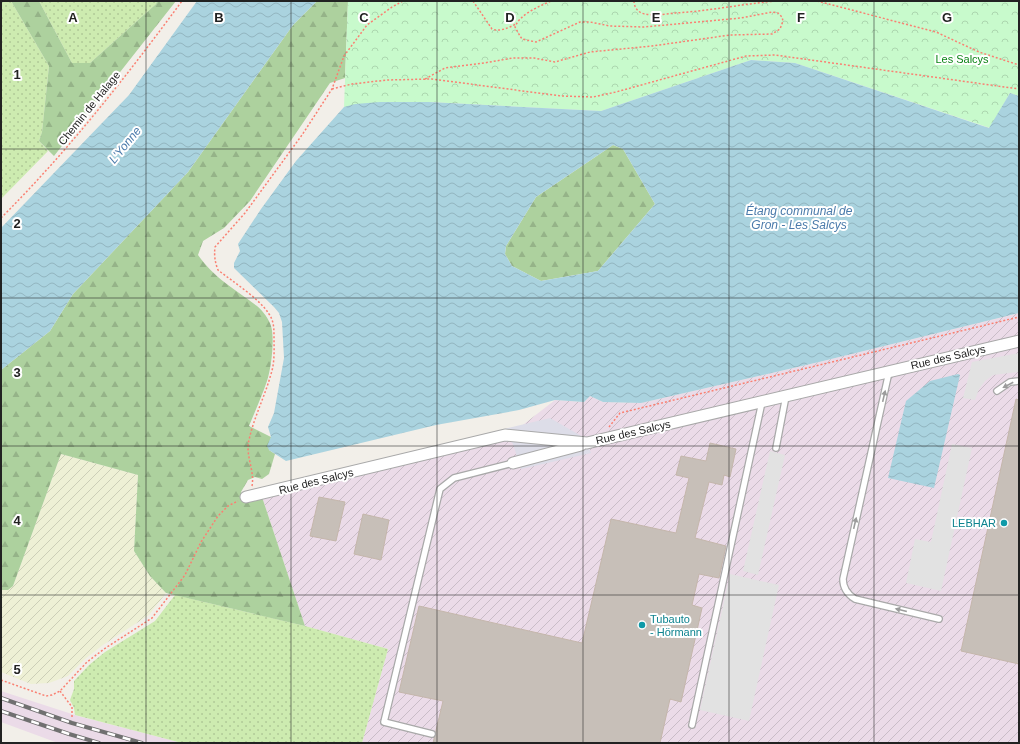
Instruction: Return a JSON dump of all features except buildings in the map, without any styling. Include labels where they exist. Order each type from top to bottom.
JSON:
[{"type":"street","name":"Rue des Salcys","points":[[246,497],[506,435],[592,442],[1019,341]]},
{"type":"street","points":[[512,463],[592,442]]},
{"type":"lane","points":[[889,371],[843,579],[843,585],[850,596],[855,599],[939,619]]},
{"type":"lane","points":[[997,391],[1010,382],[1019,381]]},
{"type":"lane","points":[[776,448],[786,396]]},
{"type":"lane","points":[[692,725],[762,402]]},
{"type":"lane","points":[[432,734],[384,722],[440,489],[454,478],[512,463]]},
{"type":"path","name":"Chemin de Halage","points":[[1,218],[71,144],[182,1]]},
{"type":"path","points":[[1,680],[46,696],[60,691],[87,662],[104,649],[152,618],[185,575],[201,542],[218,516],[228,506],[246,497],[251,489],[253,478],[248,442],[255,416],[272,373],[274,355],[274,324],[270,314],[262,305],[218,270],[214,255],[215,247],[245,213],[302,135],[332,89],[344,56],[366,24],[403,1]]},
{"type":"path","points":[[473,1],[492,29],[497,30],[502,30],[516,24],[522,17],[551,1]]},
{"type":"path","points":[[634,1],[634,6],[644,14],[658,14],[694,12],[776,1]]},
{"type":"path","points":[[817,1],[936,32],[979,52],[1019,65]]},
{"type":"path","points":[[425,79],[445,68],[513,58],[534,58],[555,62],[590,52],[730,36],[772,34],[780,29],[783,21],[782,16],[778,13],[772,12],[741,18],[644,27],[610,26],[590,22],[580,22],[536,42],[527,41],[520,36],[514,27],[516,24]]},
{"type":"path","points":[[332,89],[352,84],[387,80],[425,79],[561,96],[593,97],[746,56],[775,55],[1019,89]]},
{"type":"path","points":[[592,442],[620,413],[1019,317]]},
{"type":"path","points":[[60,691],[72,707],[72,718]]},
{"type":"shaded area","points":[[1019,313],[1019,743],[362,743],[388,649],[305,626],[262,497],[506,438],[555,400],[584,402],[590,396],[603,402],[641,403],[819,362]]},
{"type":"shaded area","points":[[1019,353],[1019,372],[993,375],[985,381],[979,389],[975,400],[963,398],[972,362]]},
{"type":"shaded area","points":[[550,418],[583,437],[591,453],[521,469],[513,444],[505,435],[504,429]]},
{"type":"shaded area","points":[[952,444],[972,448],[941,591],[906,583],[915,539],[931,542]]},
{"type":"shaded area","points":[[770,451],[785,455],[758,575],[743,571]]},
{"type":"shaded area","points":[[730,574],[779,585],[749,721],[700,710]]},
{"type":"shaded area","points":[[1,691],[78,716],[182,743],[58,743],[1,722]]},
{"type":"green space","points":[[1,1],[11,1],[49,66],[42,132],[39,141],[48,151],[1,199]]},
{"type":"green space","points":[[11,1],[39,1],[72,63],[90,63],[156,4],[157,1],[176,1],[54,156],[39,141],[42,132],[49,66]]},
{"type":"green space","points":[[39,1],[157,1],[156,4],[90,63],[72,63]]},
{"type":"green space","points":[[317,1],[348,1],[345,78],[330,83],[250,201],[224,228],[203,241],[198,255],[211,271],[259,308],[264,313],[271,326],[273,346],[268,376],[249,426],[271,437],[269,450],[275,454],[269,474],[262,479],[255,477],[248,480],[241,492],[243,496],[262,497],[305,626],[166,593],[150,576],[134,551],[138,475],[61,454],[13,586],[8,590],[2,590],[1,370],[50,331],[73,294],[188,172],[293,25]]},
{"type":"green space","name":"Les Salcys","points":[[348,1],[1019,1],[1019,96],[1010,93],[990,128],[795,63],[751,60],[601,111],[429,102],[344,107]]},
{"type":"green space","points":[[613,145],[623,149],[655,204],[598,271],[541,281],[512,266],[505,254],[506,246],[536,197]]},
{"type":"green space","points":[[61,454],[138,475],[134,551],[150,576],[166,593],[149,615],[103,645],[85,659],[68,676],[49,683],[31,684],[1,672],[1,589],[13,586]]},
{"type":"green space","points":[[175,595],[305,626],[388,649],[362,743],[182,743],[75,715],[74,708],[70,700],[74,689],[74,681],[89,665],[105,652],[155,621]]},
{"type":"water","name":"L'Yonne","points":[[197,1],[317,1],[293,25],[188,172],[73,294],[50,331],[1,370],[1,228],[129,95]]},
{"type":"water","name":"Étang communal de Gron - Les Salcys","points":[[751,60],[795,63],[989,128],[1010,93],[1019,96],[1019,313],[819,362],[641,403],[603,402],[590,396],[584,402],[555,400],[519,410],[436,425],[286,461],[269,450],[267,446],[271,437],[268,427],[274,413],[284,358],[282,322],[279,313],[274,307],[234,268],[234,263],[240,251],[238,244],[296,161],[344,107],[355,104],[380,102],[429,102],[601,111]],"holes":[[[613,145],[623,149],[655,204],[598,271],[541,281],[512,266],[505,254],[506,246],[536,197]]]},
{"type":"water","points":[[958,374],[960,375],[934,488],[888,478],[906,401],[930,381]]},
{"type":"railway","points":[[1,698],[72,723],[142,743]]},
{"type":"railway","points":[[1,711],[99,743]]},
{"type":"place","name":"LEBHAR","points":[[1004,523]]},
{"type":"place","name":"Tubauto - Hörmann","points":[[642,625]]}]
